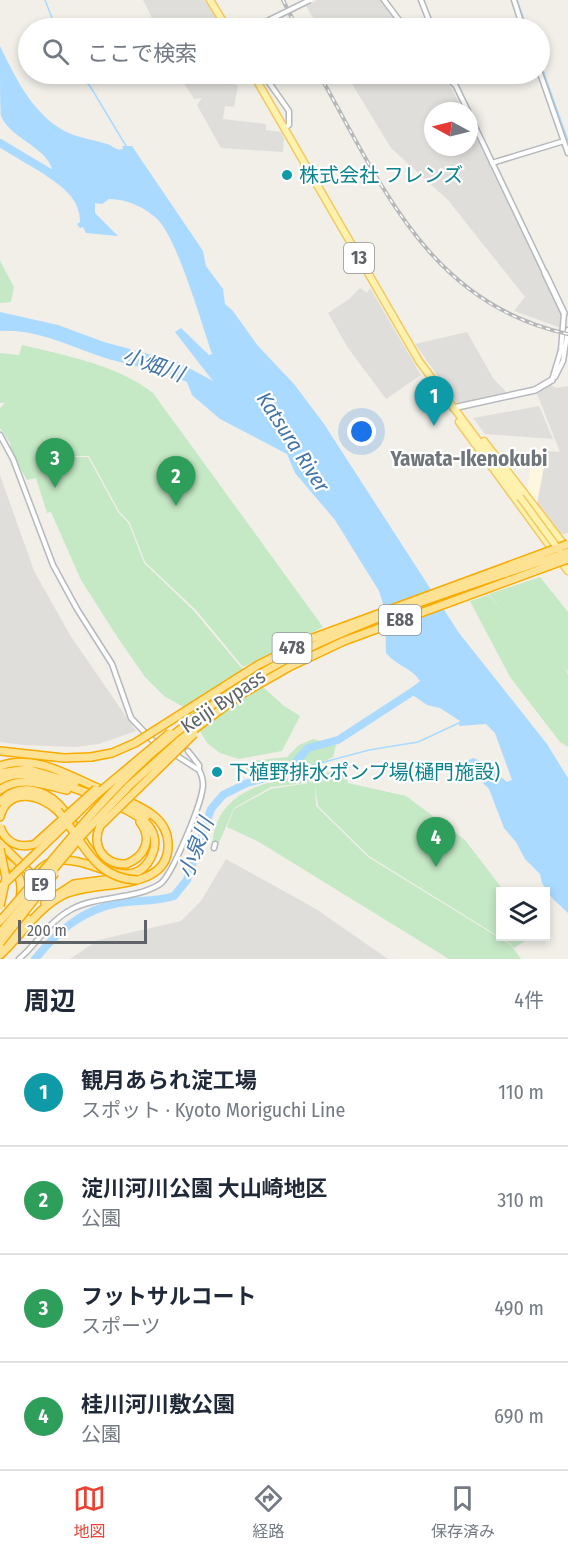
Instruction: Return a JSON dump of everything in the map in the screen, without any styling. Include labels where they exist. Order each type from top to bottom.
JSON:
[{"type":"highway","name":"478","points":[[0,751],[64,758],[92,757],[112,753],[135,744],[249,671],[310,639],[568,544]]},
{"type":"highway","name":"Keiji Bypass","points":[[79,834],[114,790],[168,739],[212,706],[265,672],[315,646],[372,622],[568,551]]},
{"type":"highway","name":"Keiji Bypass","points":[[79,834],[154,762],[240,696],[291,666],[344,641],[568,561]]},
{"type":"highway","name":"E88","points":[[0,888],[128,766],[201,710],[265,672]]},
{"type":"highway","points":[[126,811],[143,826],[147,843],[137,859],[126,864],[108,861],[99,850],[97,835],[103,821],[192,736],[240,696]]},
{"type":"highway","points":[[0,766],[21,762],[45,766],[145,809],[163,825],[168,838],[168,853],[163,866],[149,876],[138,880],[84,888],[63,895],[41,912],[0,955]]},
{"type":"highway","points":[[0,827],[5,837],[13,844],[24,846],[35,844],[82,801],[128,766]]},
{"type":"highway","points":[[0,773],[13,769],[94,787]]},
{"type":"highway","points":[[0,780],[28,772],[93,797],[146,822],[153,833],[155,843],[153,854],[145,866],[124,873],[109,872],[69,860],[51,860],[37,871],[16,912],[0,933]]},
{"type":"highway","points":[[0,948],[51,897],[67,887],[90,880],[135,876],[147,869],[158,852],[158,834],[147,817],[124,804],[57,777]]},
{"type":"highway","points":[[0,790],[10,784],[28,782],[93,797]]},
{"type":"highway","points":[[0,802],[14,791],[26,789],[41,793],[56,801],[67,813],[98,860],[109,869],[124,873]]},
{"type":"highway","points":[[0,817],[6,804],[14,798],[24,796],[40,798],[58,811],[99,867],[121,878],[138,880]]},
{"type":"highway","points":[[0,943],[29,909],[79,834]]},
{"type":"highway","name":"E9","points":[[0,921],[79,834]]},
{"type":"highway","name":"E9","points":[[0,933],[79,834]]},
{"type":"highway","points":[[0,843],[31,874],[37,887],[32,911],[22,925]]},
{"type":"highway","points":[[0,849],[6,878],[0,906]]},
{"type":"highway","points":[[0,859],[12,867],[21,880],[21,897],[16,912]]},
{"type":"main road","points":[[210,0],[221,18]]},
{"type":"main road","name":"13","points":[[260,84],[287,126],[414,352],[454,410],[568,561]]},
{"type":"main road","name":"13","points":[[454,410],[471,425],[568,551]]},
{"type":"main road","name":"13","points":[[454,410],[458,420],[519,507],[568,571]]},
{"type":"street","points":[[274,18],[310,0]]},
{"type":"street","points":[[384,0],[398,18]]},
{"type":"street","points":[[421,0],[428,18]]},
{"type":"street","points":[[514,0],[520,18]]},
{"type":"street","points":[[270,84],[291,115],[287,126]]},
{"type":"street","points":[[454,84],[457,87]]},
{"type":"street","points":[[455,84],[464,102]]},
{"type":"street","points":[[544,84],[568,153]]},
{"type":"street","points":[[283,120],[287,108]]},
{"type":"street","points":[[478,133],[568,324]]},
{"type":"street","points":[[492,163],[564,141]]},
{"type":"street","points":[[552,380],[561,350],[564,313]]},
{"type":"street","points":[[454,410],[535,390],[552,380],[561,367],[568,330]]},
{"type":"street","points":[[0,435],[18,470],[53,565],[77,609],[114,665],[135,724],[152,740],[199,770]]},
{"type":"street","points":[[519,507],[529,499]]},
{"type":"street","points":[[19,959],[45,929],[71,909],[95,900],[145,890],[165,880],[199,804],[203,786],[199,765],[188,751]]},
{"type":"shaded area","points":[[143,0],[205,0],[216,18],[152,18]]},
{"type":"shaded area","points":[[317,0],[381,0],[394,18],[313,18],[306,6]]},
{"type":"shaded area","points":[[184,84],[238,85],[234,107],[225,106],[223,119],[266,124],[266,130],[281,132],[284,139],[283,152],[221,148],[197,105],[202,98],[194,99]]},
{"type":"shaded area","points":[[352,84],[450,85],[458,102],[424,102],[424,156],[478,156],[478,142],[560,311],[561,328],[514,311],[525,297],[448,200],[391,148]]},
{"type":"shaded area","points":[[360,288],[367,293],[370,288],[421,375],[386,399],[348,348],[328,313],[349,299]]},
{"type":"shaded area","points":[[467,332],[493,378],[507,393],[457,403],[415,344]]},
{"type":"shaded area","points":[[551,385],[556,388],[568,386],[568,533],[564,534],[558,533],[537,504],[547,451],[560,452],[536,391]]},
{"type":"shaded area","points":[[539,406],[553,439],[485,434],[473,418]]},
{"type":"shaded area","points":[[533,449],[547,451],[537,504],[527,491]]},
{"type":"shaded area","points":[[0,475],[34,571],[70,635],[136,731],[99,744],[75,747],[0,742]]},
{"type":"shaded area","points":[[226,859],[316,909],[388,959],[70,959],[98,940],[181,921],[201,901]]},
{"type":"green space","points":[[0,261],[14,287],[11,302],[0,303]]},
{"type":"green space","points":[[22,345],[107,368],[153,393],[323,627],[243,667],[196,610],[145,562],[130,523],[119,511],[89,456],[75,456],[71,459],[88,457],[118,512],[129,524],[144,563],[194,611],[239,665],[284,706],[300,716],[282,751],[239,759],[220,753],[207,743],[187,709],[164,696],[145,677],[116,635],[81,580],[51,512],[47,513],[36,478],[27,480],[9,448],[11,444],[0,428],[0,408],[5,403],[0,403],[0,353],[19,355]]},
{"type":"green space","points":[[540,577],[568,612],[568,672],[563,666],[568,674],[568,747],[560,742],[510,677],[470,601],[489,595],[505,615],[489,594]]},
{"type":"green space","points":[[313,739],[336,745],[333,757],[320,763],[249,776],[243,773],[252,761],[287,757],[299,745]]},
{"type":"green space","points":[[338,771],[346,774],[348,783],[406,796],[465,840],[501,887],[496,887],[496,935],[369,856],[318,806],[315,785],[316,806],[368,857],[496,936],[496,941],[504,941],[511,945],[521,959],[449,959],[259,842],[227,827],[234,809],[271,789],[315,782],[271,787],[234,808],[218,845],[212,847],[216,825],[226,808],[240,795],[257,786]]},
{"type":"green space","points":[[506,941],[525,941],[514,948]]},
{"type":"water","points":[[0,46],[18,84],[47,119],[76,136],[118,149],[123,149],[122,146],[132,146],[203,251],[206,266],[223,289],[225,304],[233,311],[258,346],[294,384],[324,424],[459,633],[547,744],[568,778],[568,913],[552,898],[550,887],[545,887],[540,874],[525,859],[516,842],[504,828],[489,789],[465,766],[473,758],[483,762],[507,782],[512,780],[495,733],[486,724],[459,726],[460,721],[440,708],[427,705],[414,696],[409,696],[406,692],[420,681],[386,653],[385,610],[379,591],[335,520],[295,473],[287,454],[220,419],[192,395],[187,382],[30,333],[0,331],[0,312],[58,325],[104,342],[178,362],[213,381],[175,332],[181,328],[209,355],[212,354],[174,246],[159,221],[143,208],[109,199],[102,204],[95,203],[95,213],[118,236],[86,233],[83,227],[80,228],[77,224],[80,222],[79,214],[74,200],[64,189],[45,175],[52,169],[48,161],[6,124],[1,116]]},
{"type":"waterway","points":[[45,0],[52,18]]},
{"type":"waterway","points":[[517,0],[523,18]]},
{"type":"waterway","points":[[88,84],[126,146]]},
{"type":"waterway","points":[[548,84],[568,141]]},
{"type":"waterway","points":[[0,143],[57,177]]},
{"type":"waterway","name":"小泉川","points":[[35,959],[62,931],[93,911],[118,903],[174,896],[187,880],[211,809],[223,795],[247,783],[287,772],[308,748],[338,740],[415,690]]},
{"type":"waterway","points":[[287,772],[369,750],[418,742],[461,722]]},
{"type":"railway","points":[[283,0],[292,18]]},
{"type":"railway","points":[[325,84],[389,197],[415,234],[445,268],[479,296],[520,319],[568,334]]},
{"type":"place","name":"株式会社 フレンズ","points":[[287,175]]},
{"type":"place","name":"観月あられ淀工場","points":[[434,426]]},
{"type":"place","name":"フットサルコート","points":[[55,488]]},
{"type":"place","name":"淀川河川公園 大山崎地区","points":[[176,506]]},
{"type":"place","name":"下植野排水ポンプ場(樋門施設)","points":[[217,772]]},
{"type":"place","name":"桂川河川敷公園","points":[[436,867]]},
{"type":"district","name":"Yawata-Ikenokubi","points":[[469,459]]},
{"type":"water label","name":"小畑川","points":[[153,365]]},
{"type":"water label","name":"Katsura River","points":[[293,442]]}]
